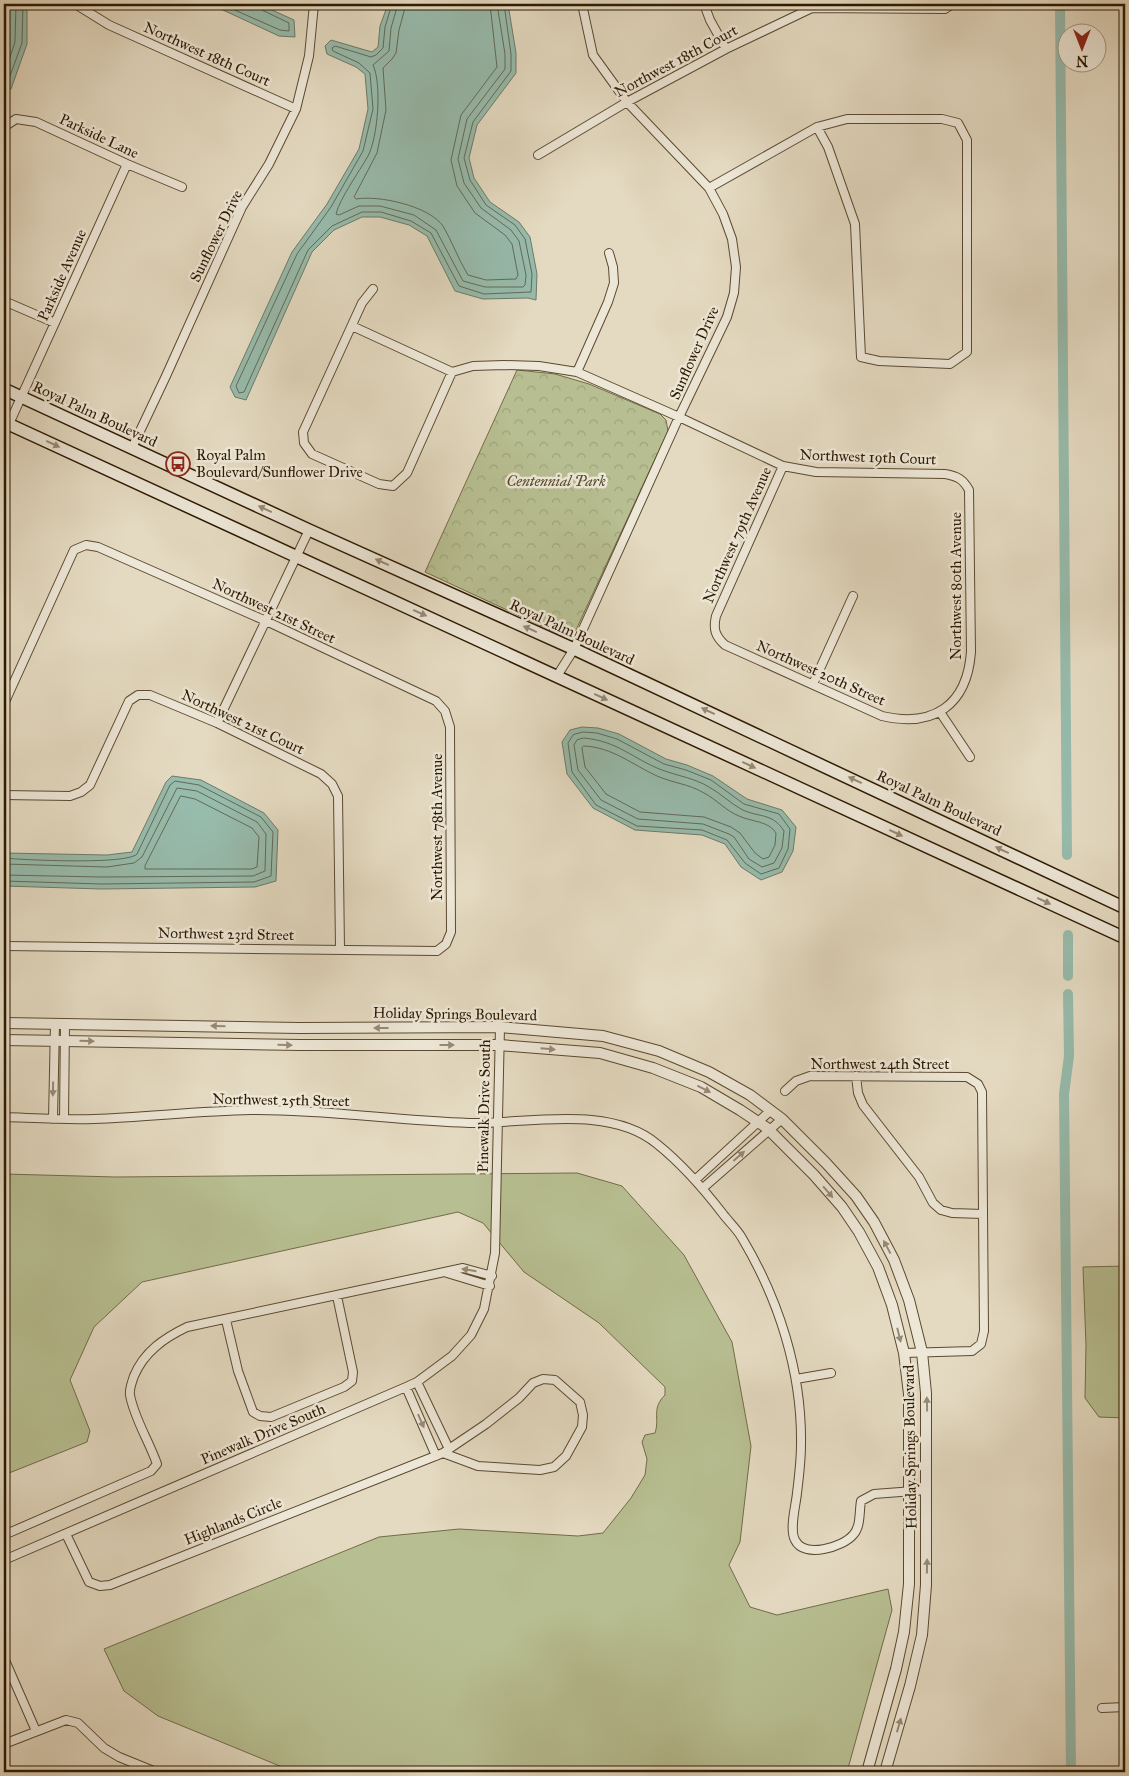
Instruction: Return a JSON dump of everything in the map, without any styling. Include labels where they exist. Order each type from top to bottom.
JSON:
[{"type":"main road","name":"Royal Palm Boulevard","points":[[4,388],[309,530],[574,649],[1125,908]]},
{"type":"main road","points":[[6,423],[1125,938]]},
{"type":"street","name":"Sunflower Drive","points":[[132,448],[242,207],[269,164],[296,109],[309,56],[314,4]]},
{"type":"street","name":"Sunflower Drive","points":[[557,676],[574,649],[679,417],[727,317],[734,293],[736,268],[732,239],[723,214],[710,188],[627,102],[593,55],[582,4]]},
{"type":"street","points":[[704,4],[710,20],[726,49]]},
{"type":"street","name":"Northwest 18th Court","points":[[538,155],[627,102],[726,49],[812,8],[945,9],[952,4]]},
{"type":"street","name":"Northwest 18th Court","points":[[80,7],[109,25],[296,109]]},
{"type":"street","name":"Parkside Lane","points":[[4,127],[16,119],[36,122],[182,187]]},
{"type":"street","points":[[710,188],[817,127],[847,119],[942,119],[958,124],[967,140],[967,352],[950,364],[879,361],[862,356],[855,224],[828,147],[817,127]]},
{"type":"street","name":"Parkside Avenue","points":[[4,435],[6,423],[22,396],[127,164]]},
{"type":"street","points":[[577,372],[608,302],[614,283],[608,253]]},
{"type":"street","points":[[352,326],[452,372],[407,473],[393,486],[379,484],[312,454],[304,443],[303,432],[362,303],[374,289]]},
{"type":"street","points":[[4,301],[55,323]]},
{"type":"street","name":"Northwest 19th Court","points":[[452,372],[473,366],[504,365],[540,366],[577,372],[783,466],[816,472],[945,474],[955,476],[964,481]]},
{"type":"street","name":"Northwest 79th Avenue","points":[[716,616],[783,466]]},
{"type":"street","name":"Northwest 80th Avenue","points":[[940,712],[953,702],[970,670],[969,490],[964,481]]},
{"type":"street","points":[[217,723],[309,530]]},
{"type":"street","name":"Northwest 21st Street","points":[[4,704],[74,550],[86,545],[98,547],[266,622],[436,701],[445,710]]},
{"type":"street","points":[[813,684],[853,596]]},
{"type":"street","name":"Northwest 20th Street","points":[[716,616],[715,633],[718,639],[725,645],[882,716],[899,720],[916,719],[940,712]]},
{"type":"street","name":"Northwest 21st Court","points":[[4,795],[70,796],[81,792],[90,784],[129,701],[138,695],[150,695],[217,723],[321,774],[332,784],[338,796],[340,949]]},
{"type":"street","name":"Northwest 78th Avenue","points":[[445,710],[450,727],[451,932],[446,944]]},
{"type":"street","points":[[940,712],[970,757]]},
{"type":"street","name":"Northwest 23rd Street","points":[[4,946],[437,951],[446,944]]},
{"type":"street","name":"Holiday Springs Boulevard","points":[[4,1023],[300,1028],[500,1027],[603,1036],[659,1051],[709,1072],[750,1095],[782,1119],[856,1196],[874,1222],[894,1260],[909,1300],[922,1352],[926,1393],[927,1490],[926,1585],[922,1635],[910,1686],[885,1772]]},
{"type":"street","points":[[60,1023],[64,1119]]},
{"type":"street","name":"Pinewalk Drive South","points":[[4,1560],[417,1382],[452,1356],[471,1335],[484,1309],[496,1253],[500,1027]]},
{"type":"street","name":"Holiday Springs Boulevard","points":[[4,1040],[300,1045],[499,1045],[600,1053],[653,1068],[701,1087],[769,1130],[814,1175],[842,1207],[859,1232],[878,1267],[892,1306],[904,1353],[909,1394],[909,1584],[904,1632],[896,1669],[867,1772]]},
{"type":"street","points":[[53,1119],[60,1041]]},
{"type":"street","name":"Northwest 24th Street","points":[[785,1091],[796,1081],[810,1076],[967,1077],[978,1084],[982,1092],[983,1214]]},
{"type":"street","points":[[856,1076],[858,1093],[863,1105],[919,1177],[933,1203],[941,1210],[952,1213],[983,1214],[984,1332],[982,1344],[972,1351],[904,1353]]},
{"type":"street","name":"Northwest 25th Street","points":[[4,1117],[64,1119],[252,1110],[317,1112],[464,1122],[498,1121]]},
{"type":"street","points":[[695,1180],[770,1111]]},
{"type":"street","points":[[703,1188],[782,1119]]},
{"type":"street","points":[[498,1121],[604,1120],[631,1127],[655,1142],[695,1180],[741,1236],[771,1296],[789,1348],[799,1394],[801,1445],[798,1489],[792,1531],[795,1541],[801,1548],[814,1551],[840,1544],[852,1538],[858,1528],[861,1501],[874,1494],[927,1490]]},
{"type":"street","points":[[4,1535],[151,1471],[157,1464],[132,1403],[130,1392],[138,1368],[154,1348],[174,1333],[187,1327],[463,1268],[492,1276]]},
{"type":"street","points":[[446,1273],[490,1286]]},
{"type":"street","name":"Pinewalk Drive South","points":[[226,1320],[238,1371],[253,1412],[260,1416],[272,1417],[344,1387],[352,1381],[353,1372],[337,1296]]},
{"type":"street","points":[[796,1379],[831,1373]]},
{"type":"street","name":"Highlands Circle","points":[[66,1534],[89,1582],[100,1586],[110,1585],[443,1452],[486,1424],[519,1398],[533,1383],[543,1379],[555,1380],[580,1402],[583,1415],[582,1427],[566,1456],[554,1467],[540,1470],[478,1466],[443,1452]]},
{"type":"street","points":[[417,1382],[443,1452]]},
{"type":"street","points":[[406,1387],[443,1452]]},
{"type":"street","points":[[4,1658],[36,1730]]},
{"type":"street","points":[[1102,1708],[1125,1707]]},
{"type":"street","points":[[4,1744],[36,1730],[66,1720],[78,1723],[104,1748],[156,1772]]},
{"type":"green space","name":"Centennial Park","points":[[517,370],[555,374],[589,384],[660,414],[666,420],[668,431],[576,630],[572,634],[561,635],[425,572]]},
{"type":"green space","points":[[577,1173],[622,1186],[684,1255],[732,1342],[751,1446],[740,1542],[729,1565],[750,1607],[777,1615],[888,1589],[892,1610],[847,1772],[305,1772],[287,1769],[158,1716],[124,1691],[104,1649],[379,1537],[459,1529],[578,1536],[603,1533],[631,1498],[645,1475],[647,1459],[642,1442],[645,1435],[655,1433],[657,1409],[665,1395],[665,1387],[599,1323],[524,1272],[483,1223],[458,1212],[142,1282],[94,1327],[70,1380],[90,1431],[87,1442],[4,1475],[4,1174],[116,1177]]},
{"type":"green space","points":[[1125,1266],[1125,1418],[1099,1417],[1085,1398],[1086,1345],[1083,1267]]},
{"type":"water","points":[[4,4],[27,4],[27,44],[11,89],[4,92]]},
{"type":"water","points":[[210,4],[259,4],[294,20],[295,37],[279,36]]},
{"type":"water","points":[[388,4],[508,4],[516,53],[516,73],[477,125],[469,158],[474,178],[490,202],[519,222],[530,237],[537,274],[536,300],[528,298],[483,299],[455,291],[427,236],[409,225],[380,217],[362,217],[334,230],[312,252],[246,400],[235,397],[230,387],[292,252],[327,204],[359,149],[368,109],[365,74],[356,67],[327,54],[325,46],[331,40],[372,52],[378,47],[380,26]]},
{"type":"water","points":[[582,727],[598,728],[619,734],[666,759],[687,765],[713,776],[747,799],[782,810],[796,827],[793,851],[782,872],[761,880],[741,867],[725,844],[702,835],[635,830],[593,808],[567,774],[562,742],[570,730]]},
{"type":"water","points":[[172,776],[201,780],[264,813],[278,830],[276,881],[255,887],[101,889],[4,886],[4,853],[107,855],[132,852],[166,782]]},
{"type":"waterway","points":[[1060,4],[1067,855]]},
{"type":"waterway","points":[[1068,935],[1068,976]]},
{"type":"waterway","points":[[1068,994],[1069,1056],[1064,1094],[1071,1772]]},
{"type":"place","name":"Royal Palm Boulevard/Sunflower Drive","points":[[178,464]]}]
